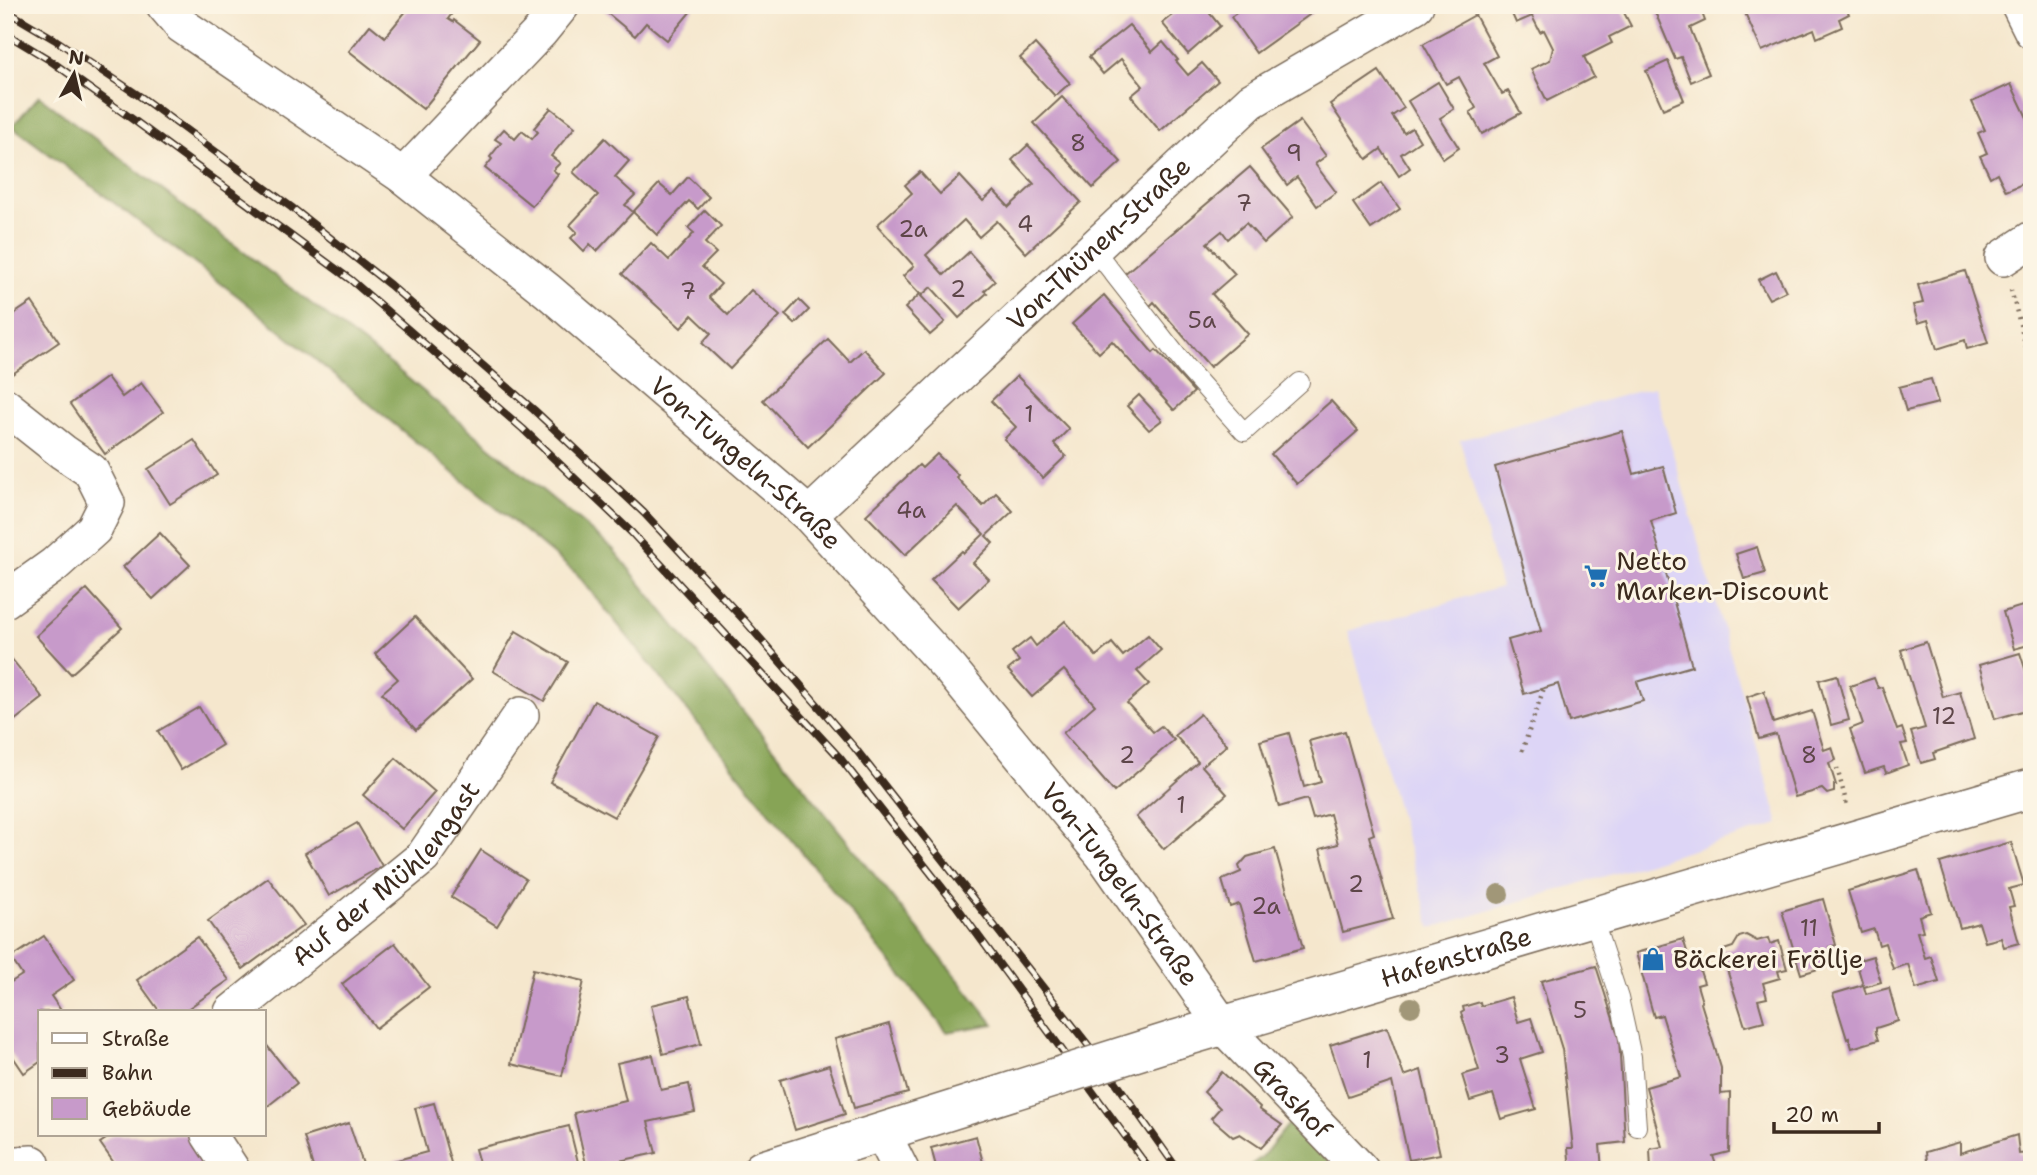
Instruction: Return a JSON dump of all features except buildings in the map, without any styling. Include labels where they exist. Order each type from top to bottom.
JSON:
[{"type":"street","name":"Von-Tungeln-Straße","points":[[164,5],[181,25],[403,176],[548,291],[809,515],[951,670],[1103,855],[1223,1026]]},
{"type":"street","points":[[403,176],[540,32],[562,5]]},
{"type":"street","name":"Von-Thünen-Straße","points":[[809,515],[1251,101],[1416,5]]},
{"type":"street","points":[[2020,5],[2032,31]]},
{"type":"street","points":[[2003,258],[2032,239]]},
{"type":"street","points":[[5,405],[91,471],[107,503],[94,529],[54,565],[5,600]]},
{"type":"street","name":"Auf der Mühlengast","points":[[234,1010],[423,857],[521,715]]},
{"type":"street","name":"Hafenstraße","points":[[762,1170],[1174,1040],[2032,788]]},
{"type":"street","name":"Grashof","points":[[1223,1026],[1361,1170]]},
{"type":"street","points":[[882,1132],[901,1170]]},
{"type":"street","points":[[210,1136],[232,1170]]},
{"type":"lane","points":[[1094,249],[1186,367],[1244,432],[1300,382]]},
{"type":"lane","points":[[1593,918],[1619,999],[1632,1057],[1637,1127]]},
{"type":"path","points":[[2003,258],[2032,370]]},
{"type":"path","points":[[1522,751],[1544,688]]},
{"type":"shaded area","points":[[1654,387],[1779,824],[1431,928],[1348,631],[1501,587],[1460,440]]},
{"type":"green space","points":[[39,96],[393,366],[613,549],[994,1024],[947,1032],[577,574],[239,297],[12,126]]},
{"type":"green space","points":[[1291,1121],[1337,1170],[1244,1170],[1262,1157]]},
{"type":"railway","points":[[5,10],[141,97],[291,207],[390,285],[534,410],[644,513],[745,621],[854,747],[1103,1064],[1178,1170]]},
{"type":"railway","points":[[5,33],[48,59],[135,121],[351,280],[523,429],[631,532],[840,758],[955,904],[1150,1170]]},
{"type":"place","name":"Netto Marken-Discount","points":[[1596,576]]},
{"type":"place","name":"Bäckerei Fröllje","points":[[1653,959]]}]
